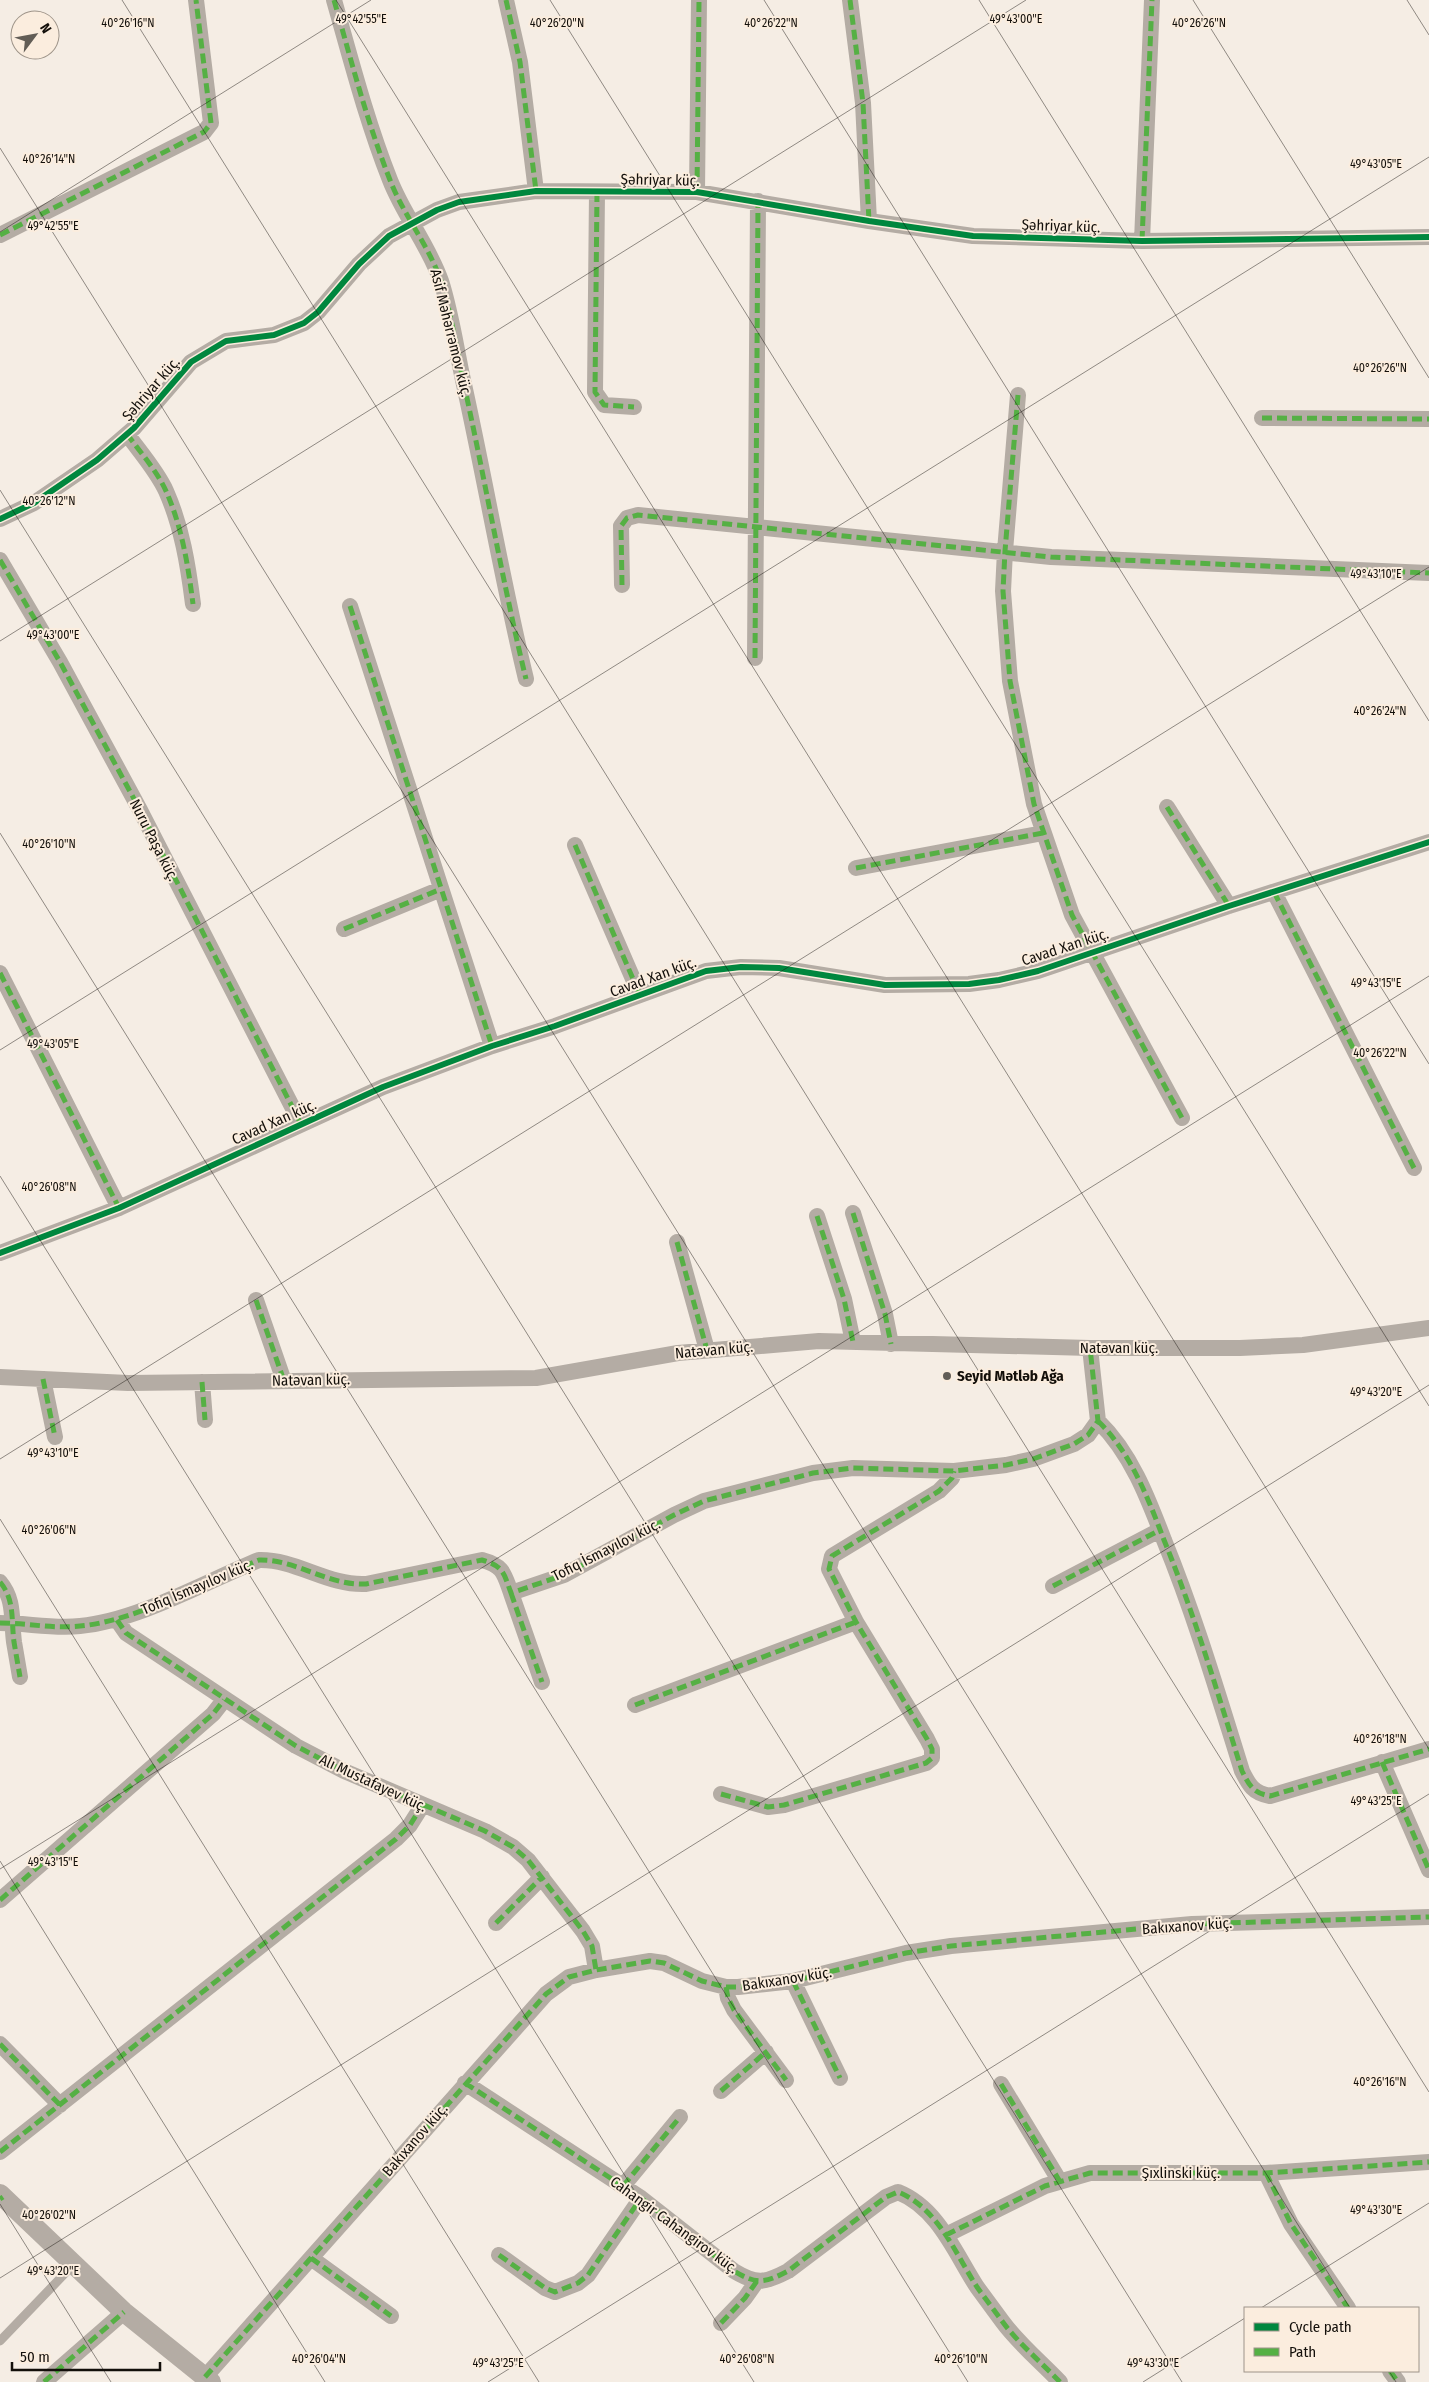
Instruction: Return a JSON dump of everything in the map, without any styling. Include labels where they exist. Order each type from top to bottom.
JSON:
[{"type":"street","points":[[0,235],[204,132],[211,123],[196,0]]},
{"type":"street","name":"Asif Məhərrəmov küç.","points":[[334,0],[352,64],[390,180],[429,250],[441,282],[468,400],[510,615],[526,679]]},
{"type":"street","points":[[506,0],[520,62],[536,191]]},
{"type":"street","points":[[697,192],[699,0]]},
{"type":"street","points":[[850,0],[863,103],[869,221]]},
{"type":"street","points":[[1142,241],[1152,0]]},
{"type":"street","name":"Şəhriyar küç.","points":[[0,519],[34,503],[97,460],[127,434],[191,362],[226,341],[274,335],[304,323],[318,312],[359,264],[389,236],[437,210],[459,202],[536,191],[697,192],[869,221],[973,236],[1142,241],[1429,237]]},
{"type":"street","points":[[597,192],[595,392],[604,405],[634,407]]},
{"type":"street","points":[[755,658],[758,201]]},
{"type":"street","points":[[1018,395],[1003,591],[1010,681],[1034,804],[1072,915],[1182,1118]]},
{"type":"street","points":[[1262,418],[1429,419]]},
{"type":"street","points":[[127,434],[166,490],[186,552],[193,604]]},
{"type":"street","points":[[622,584],[621,526],[627,518],[638,515],[1051,557],[1407,574],[1429,573]]},
{"type":"street","name":"Nuru Paşa küç.","points":[[0,560],[60,662],[135,802],[301,1124]]},
{"type":"street","points":[[350,606],[492,1046]]},
{"type":"street","points":[[1167,807],[1229,906]]},
{"type":"street","points":[[856,868],[1043,833]]},
{"type":"street","name":"Cavad Xan küç.","points":[[0,1253],[119,1208],[383,1087],[492,1046],[555,1026],[706,971],[741,967],[779,968],[885,985],[969,984],[1038,971],[1229,906],[1429,842]]},
{"type":"street","points":[[575,845],[640,994]]},
{"type":"street","points":[[344,929],[441,889]]},
{"type":"street","points":[[1274,892],[1414,1168]]},
{"type":"street","points":[[0,973],[119,1208]]},
{"type":"street","points":[[853,1213],[885,1314],[891,1344]]},
{"type":"street","points":[[817,1216],[844,1299],[853,1342]]},
{"type":"street","points":[[677,1242],[707,1350]]},
{"type":"street","points":[[256,1300],[284,1381]]},
{"type":"street","name":"Natəvan küç.","points":[[0,1377],[128,1383],[536,1378],[637,1359],[707,1350],[820,1341],[1090,1348],[1280,1347],[1429,1328]]},
{"type":"street","points":[[1090,1348],[1098,1421],[1122,1448],[1147,1497],[1188,1598],[1242,1771],[1251,1788],[1259,1794],[1270,1796],[1429,1749]]},
{"type":"street","points":[[43,1379],[55,1437]]},
{"type":"street","points":[[202,1382],[205,1420]]},
{"type":"street","name":"Tofiq İsmayılov küç.","points":[[6,1623],[60,1627],[81,1626],[117,1620],[259,1560],[273,1560],[348,1585],[366,1584],[482,1560],[496,1564],[503,1571],[511,1593],[564,1575],[674,1515],[704,1501],[813,1473],[853,1468],[954,1471],[1006,1465],[1033,1459],[1074,1444],[1088,1435],[1098,1421]]},
{"type":"street","points":[[721,1794],[768,1807],[784,1805],[926,1763],[932,1758],[932,1749],[927,1739],[856,1622],[829,1569],[832,1556],[940,1491],[952,1478],[954,1471]]},
{"type":"street","points":[[1053,1586],[1160,1530]]},
{"type":"street","points":[[0,1582],[7,1590],[12,1605],[6,1623],[20,1677]]},
{"type":"street","points":[[511,1593],[542,1682]]},
{"type":"street","name":"Alı Mustafayev küç.","points":[[117,1620],[126,1633],[224,1700],[296,1746],[344,1771],[484,1831],[513,1847],[528,1860],[542,1877],[592,1946],[596,1970]]},
{"type":"street","points":[[635,1705],[856,1622]]},
{"type":"street","points":[[0,1900],[213,1714],[224,1700]]},
{"type":"street","points":[[1382,1762],[1429,1870]]},
{"type":"street","points":[[0,2152],[396,1839],[410,1825],[422,1806]]},
{"type":"street","points":[[496,1923],[542,1877]]},
{"type":"street","name":"Bakıxanov küç.","points":[[208,2380],[311,2258],[465,2083],[558,1983],[570,1977],[650,1960],[664,1963],[702,1981],[726,1987],[792,1981],[906,1953],[971,1944],[1192,1924],[1429,1917]]},
{"type":"street","points":[[792,1981],[840,2078]]},
{"type":"street","points":[[726,1987],[728,1998],[734,2010],[786,2080]]},
{"type":"street","points":[[0,2044],[60,2105]]},
{"type":"street","points":[[721,2091],[766,2052]]},
{"type":"street","name":"Cahangir Cahangirov küç.","points":[[465,2083],[641,2198],[734,2271],[747,2279],[757,2281]]},
{"type":"street","points":[[1001,2084],[1059,2180]]},
{"type":"street","points":[[623,2186],[680,2117]]},
{"type":"street","name":"Şıxlinski küç.","points":[[946,2235],[1059,2180],[1090,2173],[1266,2173],[1429,2163]]},
{"type":"street","points":[[1266,2173],[1291,2224],[1347,2307]]},
{"type":"street","points":[[721,2323],[745,2298],[757,2281],[771,2280],[788,2270],[886,2197],[898,2192],[913,2198],[930,2214],[1004,2323],[1060,2382]]},
{"type":"street","points":[[1,2196],[124,2312],[208,2380]]},
{"type":"street","points":[[499,2255],[545,2288],[555,2292],[578,2284],[588,2275],[641,2198]]},
{"type":"street","points":[[311,2258],[390,2316]]},
{"type":"street","points":[[44,2382],[124,2312]]},
{"type":"lane","points":[[0,2341],[73,2265]]},
{"type":"marked path","points":[[0,235],[204,132],[211,123],[196,0]]},
{"type":"marked path","points":[[334,0],[360,91],[390,180],[402,206],[430,255],[445,293],[526,679]]},
{"type":"marked path","points":[[506,0],[520,62],[536,191]]},
{"type":"marked path","points":[[697,192],[699,0]]},
{"type":"marked path","points":[[850,0],[863,103],[869,221]]},
{"type":"marked path","points":[[1142,241],[1152,0]]},
{"type":"marked path","points":[[597,192],[595,392],[604,405],[634,407]]},
{"type":"marked path","points":[[755,658],[758,201]]},
{"type":"marked path","points":[[1018,395],[1003,591],[1010,681],[1034,804],[1072,915],[1182,1118]]},
{"type":"marked path","points":[[1262,418],[1429,419]]},
{"type":"marked path","points":[[127,434],[158,476],[172,505],[184,546],[193,604]]},
{"type":"marked path","points":[[622,585],[621,526],[627,518],[638,515],[1051,557],[1429,573]]},
{"type":"marked path","points":[[0,560],[60,662],[140,810],[301,1124]]},
{"type":"marked path","points":[[350,606],[492,1046]]},
{"type":"marked path","points":[[1167,807],[1229,906]]},
{"type":"marked path","points":[[856,868],[1043,833]]},
{"type":"marked path","points":[[575,845],[640,995]]},
{"type":"marked path","points":[[344,929],[441,889]]},
{"type":"marked path","points":[[1274,892],[1414,1168]]},
{"type":"marked path","points":[[0,973],[119,1208]]},
{"type":"marked path","points":[[853,1213],[885,1314],[891,1344]]},
{"type":"marked path","points":[[817,1216],[844,1299],[853,1342]]},
{"type":"marked path","points":[[677,1242],[707,1350]]},
{"type":"marked path","points":[[256,1300],[284,1381]]},
{"type":"marked path","points":[[0,1623],[60,1627],[102,1623],[147,1609],[259,1560],[286,1564],[352,1584],[366,1584],[482,1560],[499,1568],[507,1581],[511,1593],[564,1575],[674,1515],[704,1501],[813,1473],[853,1468],[954,1471],[1006,1465],[1033,1459],[1074,1444],[1088,1435],[1098,1421],[1090,1348]]},
{"type":"marked path","points":[[43,1379],[55,1437]]},
{"type":"marked path","points":[[202,1382],[205,1420]]},
{"type":"marked path","points":[[1098,1421],[1120,1447],[1152,1508],[1196,1626],[1242,1771],[1252,1788],[1259,1793],[1270,1796],[1429,1749]]},
{"type":"marked path","points":[[721,1794],[768,1807],[784,1805],[926,1763],[932,1758],[932,1749],[927,1739],[856,1622],[829,1569],[832,1556],[939,1491],[952,1478],[954,1471]]},
{"type":"marked path","points":[[1053,1586],[1160,1530]]},
{"type":"marked path","points":[[0,1582],[5,1589],[12,1610],[14,1642],[20,1677]]},
{"type":"marked path","points":[[511,1593],[542,1682]]},
{"type":"marked path","points":[[117,1620],[126,1633],[296,1746],[344,1771],[485,1831],[513,1847],[528,1860],[583,1931],[592,1946],[596,1970]]},
{"type":"marked path","points":[[635,1705],[856,1622]]},
{"type":"marked path","points":[[0,1900],[213,1714],[224,1700]]},
{"type":"marked path","points":[[1382,1762],[1429,1870]]},
{"type":"marked path","points":[[0,2152],[396,1839],[410,1825],[422,1806]]},
{"type":"marked path","points":[[496,1923],[542,1877]]},
{"type":"marked path","points":[[205,2377],[546,1994],[569,1977],[596,1970],[650,1961],[664,1963],[702,1981],[726,1987],[738,1987],[793,1981],[906,1953],[951,1946],[1192,1924],[1429,1917]]},
{"type":"marked path","points":[[793,1981],[840,2078]]},
{"type":"marked path","points":[[726,1987],[728,1998],[734,2010],[786,2080]]},
{"type":"marked path","points":[[0,2044],[60,2105]]},
{"type":"marked path","points":[[721,2091],[766,2052]]},
{"type":"marked path","points":[[465,2083],[641,2198],[734,2271],[749,2279],[767,2280],[788,2271],[886,2197],[898,2192],[912,2199],[935,2220],[977,2287],[1008,2329],[1060,2382]]},
{"type":"marked path","points":[[1001,2084],[1059,2180]]},
{"type":"marked path","points":[[623,2186],[680,2117]]},
{"type":"marked path","points":[[946,2235],[1045,2186],[1090,2173],[1266,2173],[1429,2162]]},
{"type":"marked path","points":[[1266,2173],[1291,2224],[1347,2307]]},
{"type":"marked path","points":[[499,2255],[545,2288],[555,2292],[578,2283],[588,2275],[641,2198]]},
{"type":"marked path","points":[[311,2258],[391,2316]]},
{"type":"marked path","points":[[721,2323],[745,2298],[757,2281]]},
{"type":"marked path","points":[[44,2382],[124,2312]]},
{"type":"marked path","points":[[1391,2372],[1398,2382]]},
{"type":"cycle path","points":[[0,519],[34,503],[97,460],[134,428],[191,362],[226,341],[274,335],[304,323],[318,312],[359,264],[389,236],[437,210],[459,202],[536,191],[697,192],[869,221],[973,236],[1142,241],[1429,237]]},
{"type":"cycle path","points":[[0,1253],[119,1208],[383,1087],[492,1046],[555,1026],[706,971],[741,967],[779,968],[885,985],[969,984],[999,980],[1038,971],[1229,906],[1429,842]]},
{"type":"place","name":"Seyid Mətləb Ağa","points":[[947,1376]]}]
